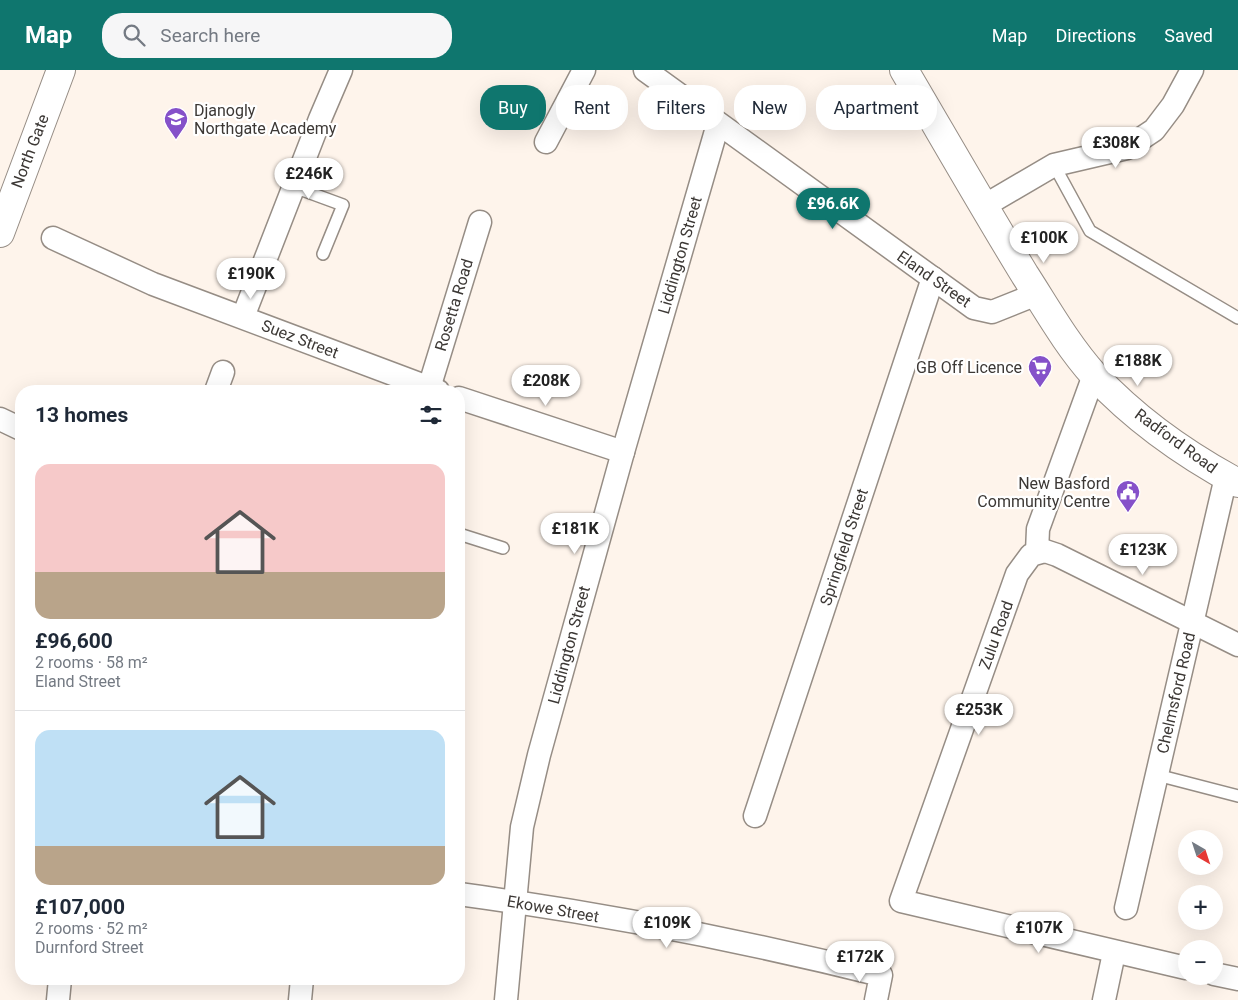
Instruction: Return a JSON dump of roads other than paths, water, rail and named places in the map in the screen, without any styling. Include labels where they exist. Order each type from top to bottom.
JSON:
[{"type":"street","name":"North Gate","points":[[0,233],[61,70]]},
{"type":"street","points":[[243,317],[341,70]]},
{"type":"street","points":[[546,142],[584,70]]},
{"type":"street","name":"Eland Street","points":[[645,70],[665,85]]},
{"type":"street","name":"Radford Road","points":[[904,70],[1066,340],[1094,375],[1138,416],[1232,480]]},
{"type":"street","points":[[984,206],[1054,165],[1127,148],[1154,130],[1172,105],[1192,70]]},
{"type":"street","name":"Eland Street","points":[[724,128],[974,308],[992,312],[1037,294]]},
{"type":"street","name":"Liddington Street","points":[[506,1000],[522,827],[538,755],[622,452],[716,130]]},
{"type":"street","name":"Rosetta Road","points":[[434,385],[480,222]]},
{"type":"street","name":"Suez Street","points":[[52,238],[153,284],[420,385]]},
{"type":"street","name":"Springfield Street","points":[[755,816],[933,278]]},
{"type":"street","points":[[1094,375],[1038,530],[1038,552],[1057,555],[1238,645]]},
{"type":"street","points":[[465,400],[622,452]]},
{"type":"street","points":[[0,419],[15,426]]},
{"type":"street","name":"Chelmsford Road","points":[[1126,908],[1193,621],[1232,480]]},
{"type":"street","name":"Zulu Road","points":[[1038,552],[1025,560],[1017,574],[901,901],[1114,953]]},
{"type":"street","name":"Ekowe Street","points":[[465,895],[516,902],[796,954],[881,975],[876,1000]]},
{"type":"street","points":[[1104,1000],[1114,953],[1178,966]]},
{"type":"street","points":[[1223,976],[1238,980]]},
{"type":"street","points":[[58,1000],[59,985]]},
{"type":"street","points":[[300,1000],[301,985]]},
{"type":"lane","points":[[1054,165],[1090,231],[1238,318]]},
{"type":"lane","points":[[294,187],[343,205],[323,254]]},
{"type":"lane","points":[[465,536],[503,548]]},
{"type":"lane","points":[[1157,775],[1238,796]]},
{"type":"place","name":"Djanogly Northgate Academy","points":[[176,140]]},
{"type":"place","name":"GB Off Licence","points":[[1040,388]]},
{"type":"place","name":"New Basford Community Centre","points":[[1128,513]]}]
